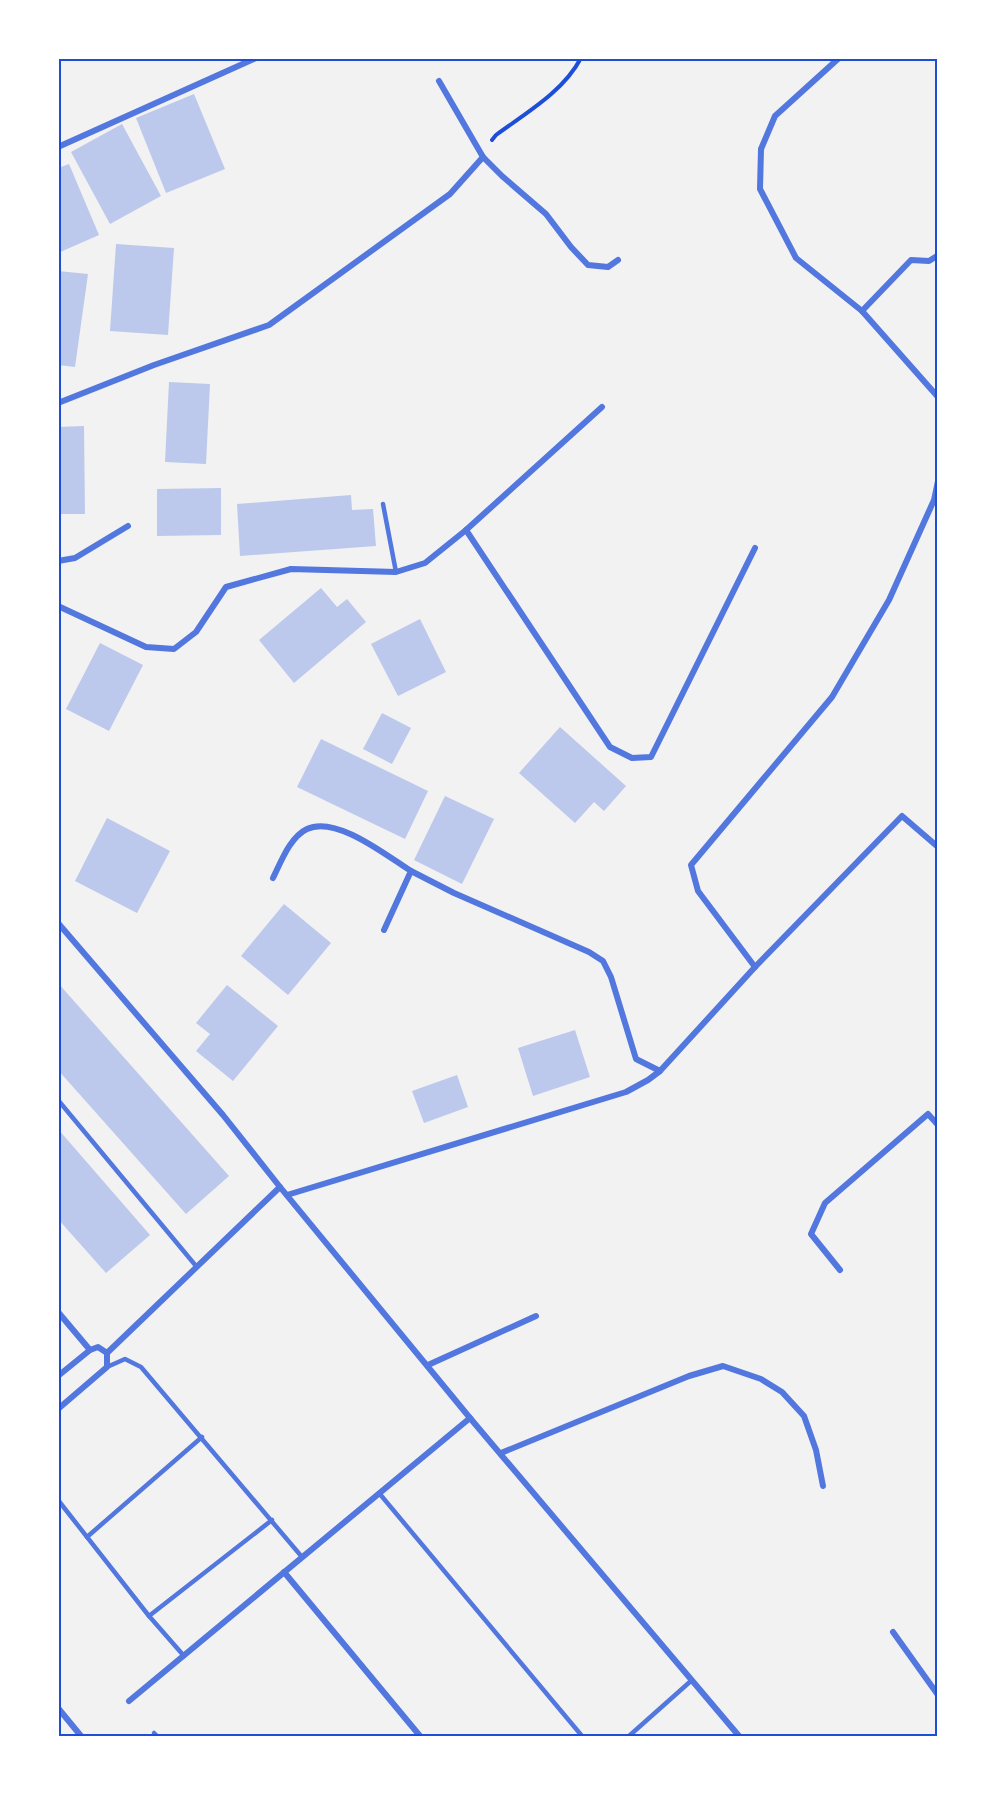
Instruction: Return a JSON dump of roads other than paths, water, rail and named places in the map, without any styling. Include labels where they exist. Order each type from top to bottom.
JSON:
[{"type":"street","points":[[58,147],[256,58]]},
{"type":"street","points":[[839,58],[775,116],[761,149],[760,189],[796,258],[862,311],[938,397]]},
{"type":"street","points":[[439,81],[483,157],[546,214],[588,266],[608,267],[618,260]]},
{"type":"street","points":[[58,403],[269,325],[450,194],[483,157]]},
{"type":"street","points":[[862,311],[911,260],[928,261],[937,256]]},
{"type":"street","points":[[58,606],[146,647],[174,649],[196,632],[226,587],[291,569],[396,572],[425,563],[466,530],[603,407]]},
{"type":"street","points":[[755,967],[698,891],[691,865],[832,697],[889,600],[936,500],[938,481]]},
{"type":"street","points":[[58,561],[75,558],[129,526]]},
{"type":"street","points":[[466,530],[610,747],[632,758],[651,758],[754,548]]},
{"type":"street","points":[[287,1195],[627,1092],[660,1071],[755,967],[902,816],[938,847]]},
{"type":"street","points":[[273,878],[297,836],[307,829],[321,826],[334,828],[354,835],[411,871],[454,893],[589,952],[603,961],[611,977],[636,1059],[660,1071]]},
{"type":"street","points":[[384,930],[411,871]]},
{"type":"street","points":[[58,923],[223,1115],[470,1418],[739,1737]]},
{"type":"street","points":[[840,1270],[811,1234],[825,1203],[928,1114],[938,1125]]},
{"type":"street","points":[[58,1409],[107,1367],[107,1353],[280,1187]]},
{"type":"street","points":[[58,1312],[90,1350]]},
{"type":"street","points":[[428,1365],[536,1316]]},
{"type":"street","points":[[58,1376],[90,1350],[99,1347],[107,1353]]},
{"type":"street","points":[[501,1453],[689,1376],[723,1366],[761,1379],[782,1392],[804,1416],[816,1450],[823,1486]]},
{"type":"street","points":[[129,1701],[470,1418]]},
{"type":"street","points":[[284,1572],[420,1737]]},
{"type":"street","points":[[893,1632],[938,1695]]},
{"type":"street","points":[[58,1708],[79,1734],[70,1737]]},
{"type":"lane","points":[[383,504],[396,572]]},
{"type":"lane","points":[[58,1100],[196,1266]]},
{"type":"lane","points":[[107,1367],[125,1359],[141,1367],[302,1557]]},
{"type":"lane","points":[[87,1537],[202,1437]]},
{"type":"lane","points":[[379,1493],[582,1737]]},
{"type":"lane","points":[[58,1500],[149,1616],[184,1656]]},
{"type":"lane","points":[[149,1616],[272,1520]]},
{"type":"lane","points":[[629,1737],[692,1680]]}]
